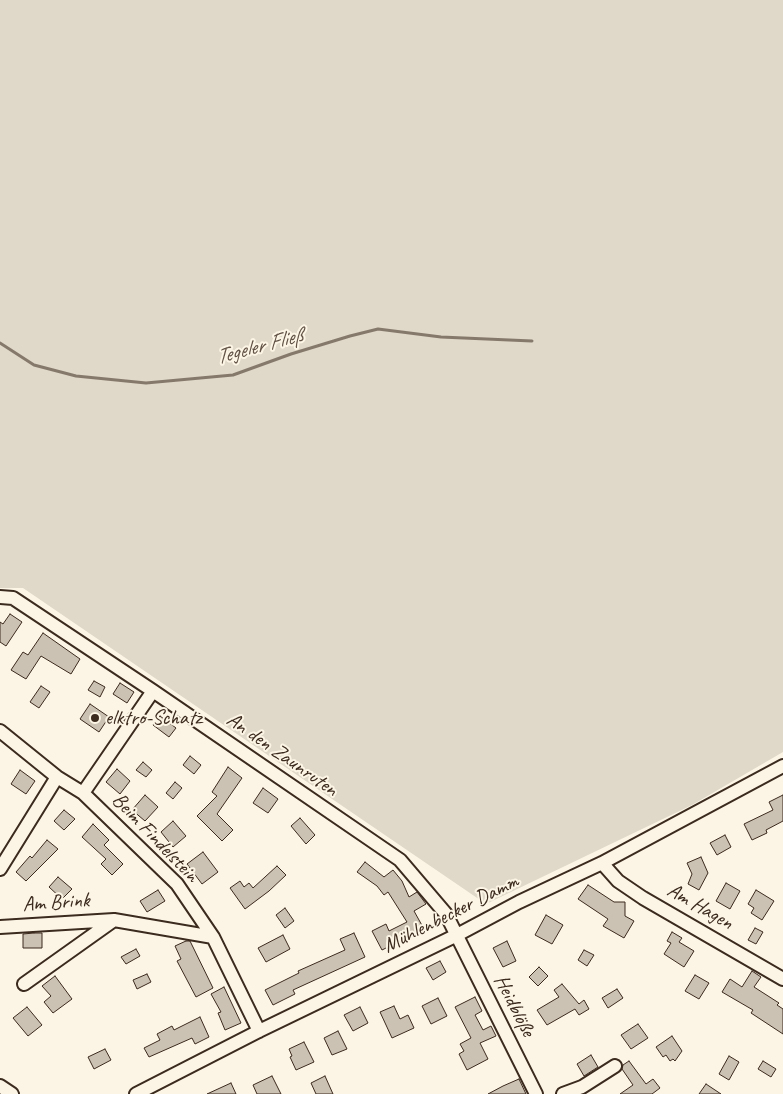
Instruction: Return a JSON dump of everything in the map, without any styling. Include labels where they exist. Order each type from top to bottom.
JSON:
[{"type":"street","name":"An den Zaunruten","points":[[6,598],[153,690],[400,860],[446,914],[456,935]]},
{"type":"street","points":[[83,793],[153,690]]},
{"type":"street","name":"Beim Findelstein","points":[[0,731],[56,777],[83,793],[177,884],[213,937],[258,1031]]},
{"type":"street","name":"Mühlenbecker Damm","points":[[136,1094],[258,1031],[602,863],[783,766]]},
{"type":"street","points":[[0,869],[56,777]]},
{"type":"street","name":"Am Hagen","points":[[602,863],[618,881],[643,898],[783,979]]},
{"type":"street","name":"Am Brink","points":[[24,984],[114,920]]},
{"type":"street","name":"Am Brink","points":[[0,926],[114,920],[213,937]]},
{"type":"street","name":"Heidblöße","points":[[456,935],[536,1094]]},
{"type":"street","points":[[563,1094],[582,1087],[615,1066]]},
{"type":"street","points":[[0,1086],[12,1094]]},
{"type":"shaded area","points":[[0,0],[783,0],[783,752],[692,805],[486,904],[23,588],[0,588]]},
{"type":"building","points":[[10,614],[22,622],[6,646],[0,642],[0,622],[3,624]]},
{"type":"building","points":[[43,633],[80,659],[71,674],[41,656],[26,679],[11,670],[23,652],[28,655]]},
{"type":"building","points":[[94,681],[105,687],[100,697],[88,690]]},
{"type":"building","points":[[120,683],[134,692],[127,703],[113,694]]},
{"type":"building","points":[[41,686],[50,692],[39,708],[30,702]]},
{"type":"building","name":"elktro-Schatz","points":[[90,704],[109,717],[99,732],[80,719]]},
{"type":"building","points":[[160,716],[176,728],[169,737],[153,725]]},
{"type":"building","points":[[190,756],[201,765],[194,774],[183,765]]},
{"type":"building","points":[[143,762],[152,770],[146,777],[136,770]]},
{"type":"building","points":[[228,767],[242,778],[217,814],[233,830],[222,841],[197,816],[217,796],[212,792]]},
{"type":"building","points":[[117,769],[130,781],[120,794],[106,782]]},
{"type":"building","points":[[20,770],[35,781],[26,794],[11,784]]},
{"type":"building","points":[[175,782],[182,788],[173,799],[166,793]]},
{"type":"building","points":[[263,788],[278,799],[268,813],[253,803]]},
{"type":"building","points":[[145,795],[158,807],[145,821],[132,810]]},
{"type":"building","points":[[783,795],[783,821],[766,830],[767,833],[752,840],[744,824],[773,810],[769,802]]},
{"type":"building","points":[[64,810],[75,819],[64,830],[54,821]]},
{"type":"building","points":[[300,818],[315,835],[306,844],[291,826]]},
{"type":"building","points":[[173,821],[186,836],[173,847],[161,832]]},
{"type":"building","points":[[93,824],[109,840],[104,845],[123,864],[112,875],[101,864],[106,859],[82,837]]},
{"type":"building","points":[[725,835],[731,847],[717,855],[710,843]]},
{"type":"building","points":[[47,840],[58,849],[26,881],[16,872],[30,856],[32,858]]},
{"type":"building","points":[[203,852],[218,872],[202,884],[187,864]]},
{"type":"building","points":[[701,857],[708,873],[699,890],[688,884],[692,874],[687,863]]},
{"type":"building","points":[[365,862],[384,877],[393,870],[402,881],[409,897],[417,892],[426,904],[414,911],[424,929],[382,950],[372,931],[386,924],[389,931],[407,922],[388,892],[384,895],[377,886],[357,872]]},
{"type":"building","points":[[277,866],[286,875],[245,909],[230,888],[240,881],[244,887],[249,883],[253,888]]},
{"type":"building","points":[[58,877],[72,889],[62,899],[49,887]]},
{"type":"building","points":[[726,883],[740,891],[730,909],[716,901]]},
{"type":"building","points":[[588,885],[614,902],[625,902],[625,916],[634,921],[624,938],[603,926],[608,919],[578,899]]},
{"type":"building","points":[[158,890],[165,901],[147,912],[140,901]]},
{"type":"building","points":[[756,890],[774,901],[762,920],[751,913],[754,908],[748,904]]},
{"type":"building","points":[[285,908],[294,921],[285,928],[276,915]]},
{"type":"building","points":[[546,915],[563,925],[552,944],[535,935]]},
{"type":"building","points":[[755,928],[763,932],[756,944],[748,940]]},
{"type":"building","points":[[672,932],[682,938],[679,942],[694,951],[684,967],[664,954],[671,943],[667,941]]},
{"type":"building","points":[[42,933],[42,948],[23,948],[23,934]]},
{"type":"building","points":[[354,933],[365,957],[293,990],[295,994],[273,1005],[265,990],[299,973],[298,971],[345,950],[340,939]]},
{"type":"building","points":[[283,935],[290,949],[266,962],[258,948]]},
{"type":"building","points":[[190,941],[213,988],[196,997],[177,961],[181,959],[175,946]]},
{"type":"building","points":[[507,941],[516,961],[503,967],[493,948]]},
{"type":"building","points":[[136,949],[140,956],[126,964],[121,957]]},
{"type":"building","points":[[584,950],[594,955],[587,966],[578,960]]},
{"type":"building","points":[[440,961],[446,972],[433,980],[426,968]]},
{"type":"building","points":[[539,967],[548,976],[538,986],[529,977]]},
{"type":"building","points":[[752,971],[761,977],[754,987],[779,1003],[777,1005],[783,1009],[783,1034],[751,1013],[753,1010],[722,992],[730,979],[742,987]]},
{"type":"building","points":[[147,974],[151,982],[137,989],[133,980]]},
{"type":"building","points":[[695,975],[709,983],[699,999],[685,991]]},
{"type":"building","points":[[55,976],[72,999],[53,1013],[44,1002],[51,996],[42,986]]},
{"type":"building","points":[[562,984],[579,1004],[584,1000],[589,1009],[579,1015],[575,1009],[547,1025],[537,1010],[559,997],[554,990]]},
{"type":"building","points":[[224,987],[241,1023],[225,1030],[218,1013],[221,1012],[211,994]]},
{"type":"building","points":[[617,989],[623,998],[608,1008],[602,998]]},
{"type":"building","points":[[475,997],[482,1011],[475,1015],[483,1030],[491,1026],[496,1036],[480,1043],[488,1059],[467,1070],[459,1054],[464,1051],[460,1044],[471,1038],[455,1007]]},
{"type":"building","points":[[438,998],[447,1016],[431,1024],[422,1006]]},
{"type":"building","points":[[394,1006],[400,1019],[408,1015],[414,1028],[392,1038],[380,1012]]},
{"type":"building","points":[[27,1007],[42,1025],[28,1036],[13,1018]]},
{"type":"building","points":[[360,1007],[368,1023],[353,1031],[344,1015]]},
{"type":"building","points":[[200,1017],[209,1037],[195,1044],[192,1038],[149,1057],[144,1048],[160,1040],[157,1034],[172,1026],[174,1030]]},
{"type":"building","points":[[638,1024],[648,1038],[631,1049],[621,1035]]},
{"type":"building","points":[[338,1031],[347,1049],[332,1055],[324,1038]]},
{"type":"building","points":[[672,1036],[682,1051],[675,1061],[673,1059],[670,1061],[666,1055],[663,1057],[656,1047]]},
{"type":"building","points":[[304,1042],[314,1062],[296,1070],[290,1057],[292,1056],[289,1049]]},
{"type":"building","points":[[105,1049],[111,1060],[94,1069],[88,1057]]},
{"type":"building","points":[[591,1055],[598,1067],[584,1076],[577,1064]]},
{"type":"building","points":[[729,1056],[739,1062],[729,1080],[719,1074]]},
{"type":"building","points":[[629,1061],[646,1084],[653,1079],[660,1088],[652,1094],[620,1094],[633,1085],[622,1069],[623,1065]]},
{"type":"building","points":[[763,1061],[776,1069],[771,1077],[758,1069]]},
{"type":"building","points":[[272,1076],[281,1094],[257,1094],[253,1085]]},
{"type":"building","points":[[325,1076],[333,1094],[316,1094],[311,1083]]},
{"type":"building","points":[[519,1079],[526,1094],[488,1094],[503,1086]]},
{"type":"building","points":[[231,1083],[236,1094],[207,1094]]},
{"type":"building","points":[[706,1084],[721,1094],[699,1094]]},
{"type":"waterway","name":"Tegeler Fließ","points":[[0,343],[34,365],[76,376],[146,383],[233,375],[291,354],[378,329],[441,337],[532,341]]},
{"type":"place","name":"elktro-Schatz","points":[[95,718]]}]
